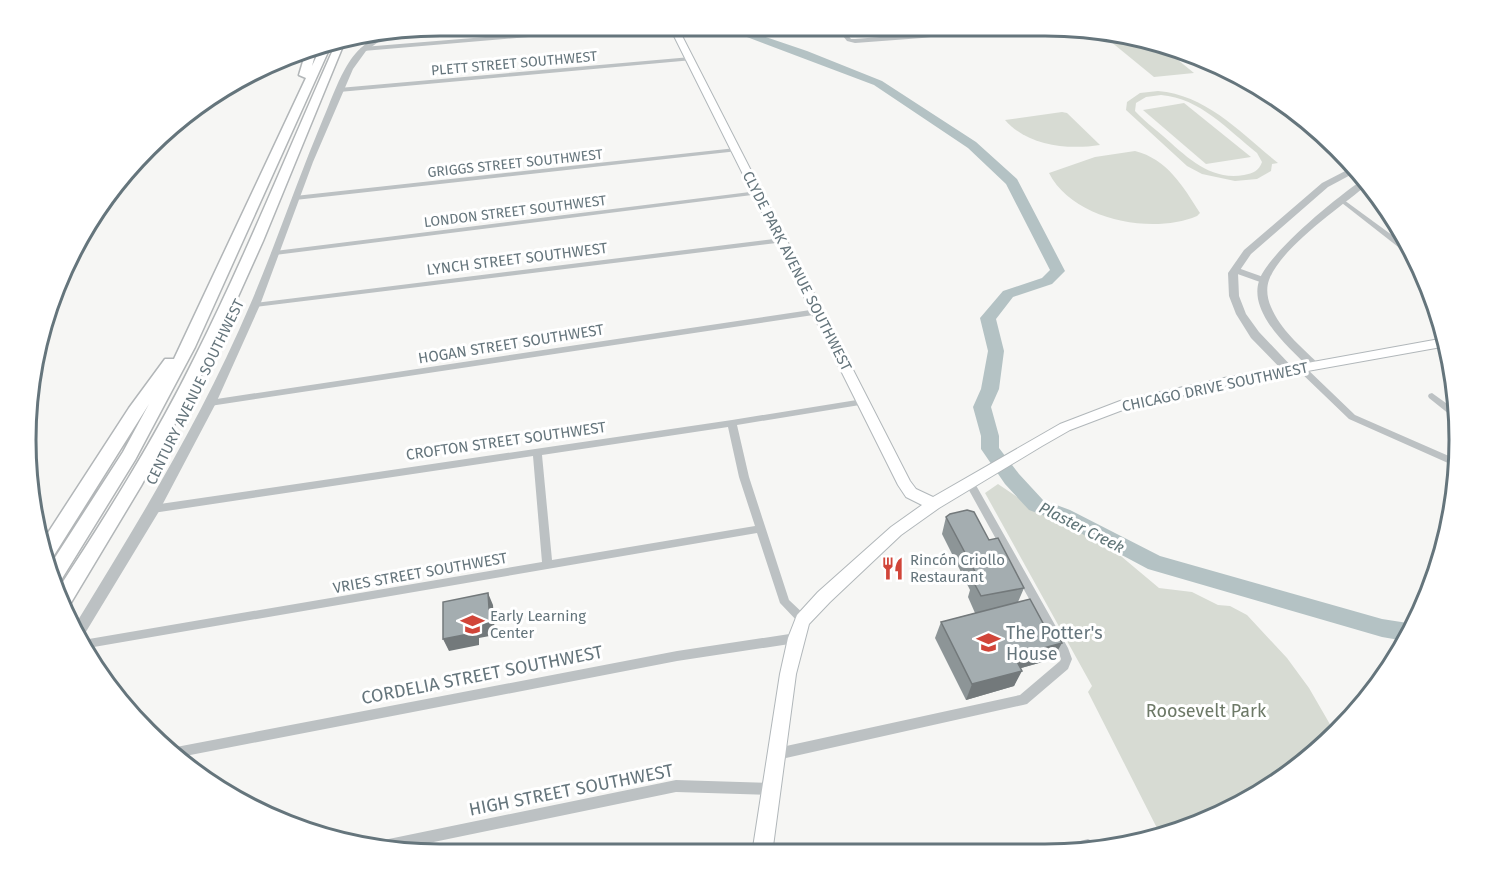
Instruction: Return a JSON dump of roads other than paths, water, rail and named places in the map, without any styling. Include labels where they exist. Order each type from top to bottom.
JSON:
[{"type":"highway","points":[[322,84],[346,47]]},
{"type":"highway","points":[[66,593],[133,486],[194,375],[241,276],[338,49]]},
{"type":"highway","points":[[57,570],[129,456],[169,385],[206,310],[323,53]]},
{"type":"highway","points":[[285,138],[309,57]]},
{"type":"highway","points":[[50,546],[135,412],[206,310]]},
{"type":"main road","name":"CLYDE PARK AVENUE SOUTHWEST","points":[[678,36],[905,485],[911,493],[934,504]]},
{"type":"main road","name":"CHICAGO DRIVE SOUTHWEST","points":[[803,620],[868,555],[896,531],[934,504],[1065,427],[1125,404],[1301,368],[1437,344]]},
{"type":"main road","points":[[763,844],[788,674],[796,638],[803,620]]},
{"type":"street","points":[[363,49],[517,36]]},
{"type":"street","points":[[846,36],[849,40],[855,41],[922,36]]},
{"type":"street","name":"CENTURY AVENUE SOUTHWEST","points":[[82,626],[153,509],[210,403],[255,305],[339,90],[352,64],[363,49],[375,41]]},
{"type":"street","name":"PLETT STREET SOUTHWEST","points":[[339,90],[691,59]]},
{"type":"street","name":"GRIGGS STREET SOUTHWEST","points":[[296,198],[736,150]]},
{"type":"street","points":[[1348,173],[1325,185],[1247,252],[1235,270],[1233,284],[1241,314],[1256,335],[1301,368],[1352,417],[1448,460]]},
{"type":"street","points":[[1301,368],[1293,345],[1269,313],[1262,294],[1263,280],[1268,269],[1284,250],[1360,187]]},
{"type":"street","name":"LONDON STREET SOUTHWEST","points":[[275,253],[758,193]]},
{"type":"street","points":[[1344,201],[1397,242]]},
{"type":"street","name":"LYNCH STREET SOUTHWEST","points":[[255,305],[782,240]]},
{"type":"street","points":[[1235,270],[1263,280]]},
{"type":"street","name":"HOGAN STREET SOUTHWEST","points":[[210,403],[817,312]]},
{"type":"street","points":[[1432,396],[1448,408]]},
{"type":"street","name":"CROFTON STREET SOUTHWEST","points":[[153,509],[863,402]]},
{"type":"street","points":[[732,423],[744,477],[785,603],[803,620]]},
{"type":"street","points":[[537,452],[547,566]]},
{"type":"street","points":[[777,754],[1023,700],[1064,666],[1067,659],[1064,651],[976,479]]},
{"type":"street","name":"VRIES STREET SOUTHWEST","points":[[91,643],[760,529]]},
{"type":"street","name":"CORDELIA STREET SOUTHWEST","points":[[182,751],[677,656],[796,638]]},
{"type":"street","name":"HIGH STREET SOUTHWEST","points":[[403,842],[676,786],[771,789]]},
{"type":"waterway","name":"Plaster Creek","points":[[753,36],[878,83],[972,145],[1012,182],[1058,271],[1047,281],[1008,294],[988,318],[996,351],[990,389],[982,407],[990,436],[990,449],[1012,479],[1036,505],[1063,515],[1155,563],[1382,628],[1401,631]]},
{"type":"place","name":"Rincón Criollo Restaurant","points":[[892,569]]},
{"type":"place","name":"Early Learning Center","points":[[472,625]]},
{"type":"place","name":"The Potter's House","points":[[988,643]]},
{"type":"park label","name":"Roosevelt Park","points":[[1206,711]]}]
